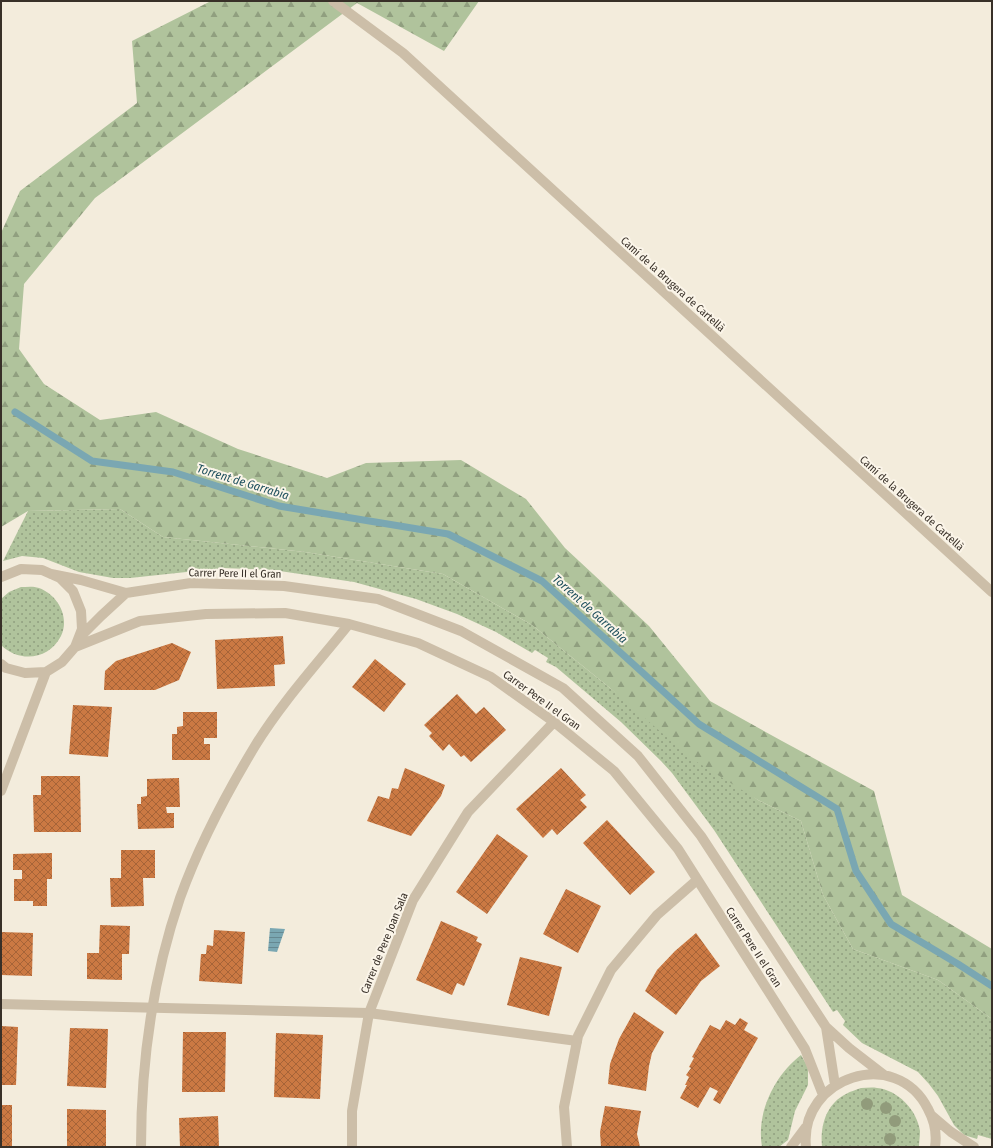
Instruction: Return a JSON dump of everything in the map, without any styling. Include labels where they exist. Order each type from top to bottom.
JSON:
[{"type":"street","name":"Camí de la Brugera de Cartellà","points":[[333,1],[402,53],[992,592]]},
{"type":"street","name":"Carrer Pere II el Gran","points":[[1,578],[21,569],[42,570],[50,574],[80,580],[126,593],[191,583],[284,586],[378,599],[461,631],[564,688],[638,756],[701,836],[826,1027],[884,1075]]},
{"type":"street","points":[[1,664],[6,668],[25,673],[46,672],[62,662],[75,647],[82,629],[82,611],[73,591],[60,578],[50,574]]},
{"type":"street","points":[[79,637],[126,593]]},
{"type":"street","name":"Carrer Pere II el Gran","points":[[75,647],[140,621],[206,614],[285,613],[349,624],[418,643],[491,677],[554,722],[614,771],[678,850],[805,1049],[823,1095]]},
{"type":"street","points":[[141,1147],[141,1112],[152,1007],[164,953],[180,897],[201,845],[226,795],[256,745],[287,700],[349,624]]},
{"type":"street","points":[[1,791],[46,672]]},
{"type":"street","name":"Carrer de Pere Joan Sala","points":[[352,1147],[352,1111],[369,1013],[413,900],[468,812],[554,722]]},
{"type":"street","points":[[567,1147],[564,1107],[578,1036],[611,970],[657,915],[698,880]]},
{"type":"street","points":[[1,1004],[369,1013],[577,1041]]},
{"type":"street","name":"Carrer Pere II el Gran","points":[[826,1027],[835,1085]]},
{"type":"street","points":[[791,1147],[807,1125],[816,1104],[823,1095],[835,1085],[850,1077],[858,1075],[884,1075],[904,1083],[923,1101],[931,1115],[935,1129],[935,1147]]},
{"type":"street","points":[[931,1115],[951,1132],[974,1147]]},
{"type":"street","points":[[806,1147],[807,1125]]},
{"type":"green space","points":[[211,1],[479,1],[444,51],[357,3],[95,198],[24,284],[19,349],[44,384],[100,420],[156,412],[238,449],[327,478],[366,463],[461,460],[526,499],[565,548],[649,626],[710,701],[874,791],[902,895],[992,949],[992,1019],[938,980],[853,949],[823,895],[801,821],[758,800],[692,759],[610,688],[532,625],[443,574],[305,552],[163,537],[120,509],[28,511],[1,527],[1,233],[20,191],[137,103],[132,41]]},
{"type":"green space","points":[[120,509],[163,537],[305,552],[443,574],[532,625],[610,688],[758,800],[801,821],[823,895],[853,949],[938,980],[992,1019],[992,1139],[978,1135],[977,1139],[964,1135],[954,1125],[938,1096],[918,1072],[862,1043],[843,1025],[845,1021],[837,1010],[833,1012],[714,830],[672,773],[621,722],[556,667],[546,662],[548,658],[535,650],[532,653],[496,632],[457,614],[416,599],[354,582],[273,570],[224,568],[130,578],[113,578],[79,572],[43,558],[22,556],[3,561],[28,511]]},
{"type":"green space","points":[[21,587],[37,587],[46,591],[57,601],[63,614],[63,629],[56,644],[49,650],[33,656],[16,655],[1,645],[1,599],[9,592]]},
{"type":"green space","points":[[801,1055],[808,1067],[808,1085],[795,1111],[788,1140],[779,1147],[762,1147],[762,1121],[769,1096],[783,1073]]},
{"type":"green space","points":[[861,1088],[885,1090],[899,1097],[905,1102],[911,1109],[918,1123],[920,1131],[919,1147],[822,1147],[823,1124],[829,1110],[839,1098]]},
{"type":"water","points":[[270,928],[285,929],[277,952],[268,951]]},
{"type":"building","points":[[283,636],[285,664],[274,665],[275,686],[217,689],[215,640]]},
{"type":"building","points":[[172,643],[191,652],[179,680],[155,690],[104,690],[105,671],[116,661]]},
{"type":"building","points":[[375,659],[406,684],[384,712],[352,687]]},
{"type":"building","points":[[457,694],[476,714],[484,707],[506,730],[471,762],[464,755],[461,757],[449,744],[443,751],[429,736],[432,733],[424,725]]},
{"type":"building","points":[[73,705],[112,707],[108,757],[69,754]]},
{"type":"building","points":[[183,712],[217,712],[217,738],[204,738],[204,744],[210,744],[210,760],[172,760],[172,734],[177,734],[177,727],[183,726]]},
{"type":"building","points":[[405,768],[445,785],[441,796],[411,836],[367,821],[378,796],[389,799],[392,788],[398,789]]},
{"type":"building","points":[[561,768],[586,795],[580,800],[587,807],[557,835],[552,829],[543,838],[516,809]]},
{"type":"building","points":[[41,776],[80,776],[81,832],[34,832],[33,795],[41,795]]},
{"type":"building","points":[[179,778],[180,807],[166,807],[167,813],[174,813],[174,828],[138,829],[137,804],[141,804],[141,797],[147,796],[147,779]]},
{"type":"building","points":[[607,820],[655,872],[630,895],[583,843]]},
{"type":"building","points":[[497,834],[528,856],[487,914],[456,892]]},
{"type":"building","points":[[121,850],[155,850],[155,878],[143,878],[144,906],[111,907],[110,878],[121,878]]},
{"type":"building","points":[[52,853],[52,879],[47,879],[47,906],[33,906],[33,901],[14,901],[14,879],[22,879],[22,870],[13,870],[13,854]]},
{"type":"building","points":[[566,889],[601,906],[578,953],[543,934]]},
{"type":"building","points":[[441,921],[478,937],[476,941],[482,944],[464,986],[457,983],[452,995],[416,980]]},
{"type":"building","points":[[100,925],[130,926],[129,954],[122,954],[122,980],[87,979],[87,953],[99,953]]},
{"type":"building","points":[[214,930],[245,932],[242,984],[199,981],[201,954],[206,954],[207,945],[213,946]]},
{"type":"building","points":[[1,932],[33,933],[32,976],[1,975]]},
{"type":"building","points":[[696,933],[720,966],[701,981],[676,1015],[645,991],[657,970],[675,951]]},
{"type":"building","points":[[520,957],[562,967],[549,1016],[507,1005]]},
{"type":"building","points":[[634,1012],[664,1032],[652,1053],[646,1091],[608,1084],[610,1064],[619,1039]]},
{"type":"building","points":[[740,1018],[748,1023],[744,1030],[758,1038],[720,1104],[713,1100],[718,1091],[710,1087],[698,1108],[680,1098],[687,1085],[685,1085],[689,1077],[686,1075],[691,1068],[689,1067],[694,1058],[692,1057],[710,1025],[720,1030],[726,1020],[735,1025]]},
{"type":"building","points":[[1,1026],[18,1027],[16,1085],[1,1085]]},
{"type":"building","points":[[70,1028],[108,1029],[106,1088],[67,1086]]},
{"type":"building","points":[[183,1032],[226,1032],[225,1092],[182,1092]]},
{"type":"building","points":[[276,1033],[323,1035],[320,1099],[274,1097]]},
{"type":"building","points":[[1,1105],[12,1105],[12,1147],[1,1147]]},
{"type":"building","points":[[605,1106],[641,1111],[637,1134],[640,1147],[601,1147],[600,1132]]},
{"type":"building","points":[[67,1109],[106,1110],[106,1147],[67,1147]]},
{"type":"building","points":[[218,1116],[219,1147],[180,1147],[179,1118]]},
{"type":"waterway","name":"Torrent de Garrabia","points":[[15,412],[92,461],[173,472],[279,506],[448,534],[542,581],[699,724],[837,809],[856,871],[891,924],[992,986]]}]
